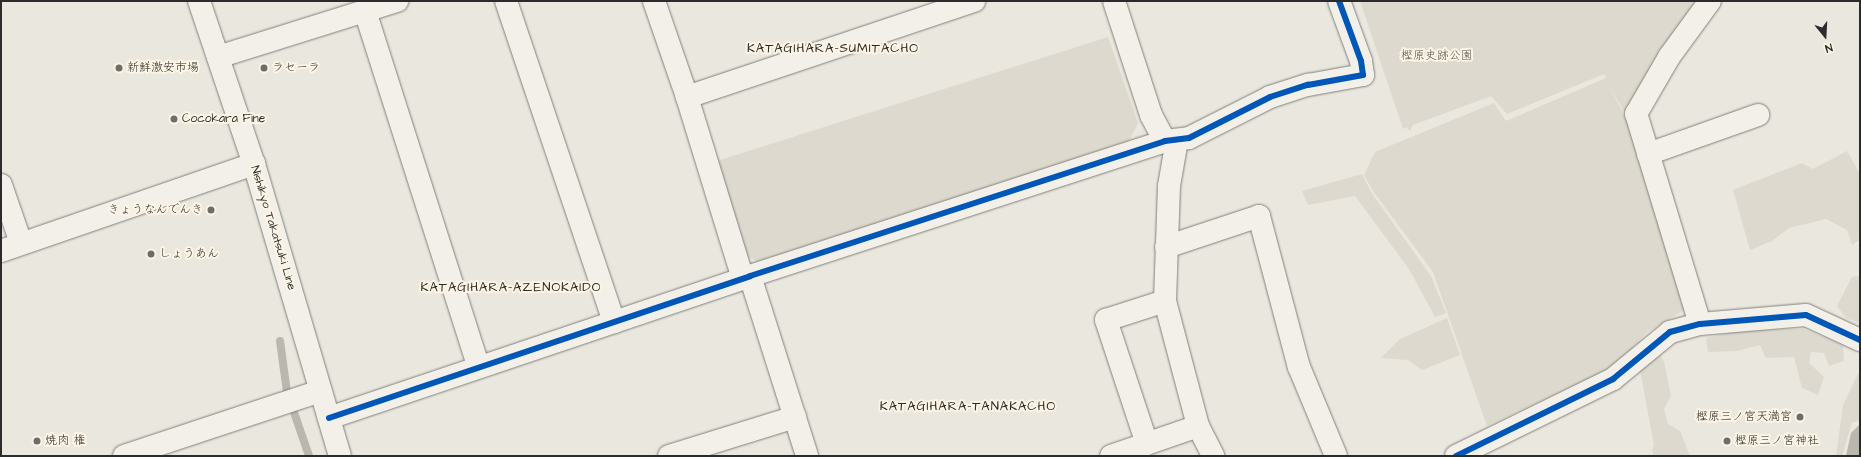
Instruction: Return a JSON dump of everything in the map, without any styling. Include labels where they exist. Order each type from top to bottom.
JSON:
[{"type":"street","name":"Nishikyo Takatsuki Line","points":[[199,1],[254,164],[340,456]]},
{"type":"street","points":[[218,57],[397,1]]},
{"type":"street","points":[[506,1],[614,322]]},
{"type":"street","points":[[654,1],[808,456]]},
{"type":"street","points":[[687,97],[974,1]]},
{"type":"street","points":[[1114,1],[1151,115],[1171,140],[1165,301],[1198,426],[1213,456]]},
{"type":"street","points":[[329,418],[478,366],[747,278],[1171,140],[1189,138],[1270,97],[1308,85],[1363,75],[1361,61],[1339,1]]},
{"type":"street","points":[[1700,324],[1636,114],[1669,56],[1710,1]]},
{"type":"street","points":[[365,11],[478,366]]},
{"type":"street","points":[[1648,154],[1758,115]]},
{"type":"street","points":[[1,251],[254,164]]},
{"type":"street","points":[[1,185],[21,243]]},
{"type":"street","points":[[1166,247],[1259,216],[1299,367],[1336,456]]},
{"type":"street","points":[[1148,444],[1106,320],[1165,301]]},
{"type":"street","points":[[1456,456],[1613,379],[1670,332],[1700,324],[1806,315],[1860,340]]},
{"type":"street","points":[[124,456],[322,391]]},
{"type":"street","points":[[669,456],[795,417]]},
{"type":"street","points":[[1111,456],[1198,426]]},
{"type":"shaded area","points":[[1360,1],[1698,1],[1638,107],[1624,112],[1607,81],[1625,117],[1635,123],[1686,309],[1646,333],[1616,366],[1487,426],[1433,272],[1373,191],[1364,175],[1375,152],[1494,103],[1506,121],[1606,78],[1604,74],[1507,114],[1491,96],[1413,125],[1410,131],[1407,127],[1403,129]]},
{"type":"shaded area","points":[[1108,37],[1138,123],[1129,141],[759,262],[748,257],[717,161]]},
{"type":"shaded area","points":[[1847,151],[1860,174],[1860,239],[1852,245],[1847,230],[1826,219],[1789,228],[1772,241],[1750,250],[1733,190],[1802,163],[1813,169]]},
{"type":"shaded area","points":[[1362,174],[1371,192],[1431,276],[1446,313],[1435,317],[1409,269],[1355,196],[1308,205],[1302,191]]},
{"type":"shaded area","points":[[1860,276],[1860,323],[1846,318],[1837,306],[1852,277]]},
{"type":"shaded area","points":[[1447,318],[1460,355],[1422,370],[1408,360],[1381,358],[1400,339]]},
{"type":"shaded area","points":[[1803,329],[1843,345],[1844,361],[1829,366],[1824,353],[1811,352],[1809,363],[1824,377],[1818,395],[1802,388],[1794,357],[1766,358],[1760,345],[1737,351],[1708,352],[1706,338],[1744,330]]},
{"type":"shaded area","points":[[1660,355],[1664,361],[1671,396],[1664,409],[1668,424],[1680,431],[1690,456],[1654,456],[1652,451],[1654,445],[1640,370]]},
{"type":"shaded area","points":[[1860,370],[1860,420],[1852,423],[1842,456],[1836,456],[1843,405]]},
{"type":"shaded area","points":[[1860,424],[1860,456],[1846,456],[1851,433]]},
{"type":"waterway","points":[[280,341],[287,392],[309,456]]},
{"type":"cycle path","points":[[329,418],[750,276],[1165,141],[1189,138],[1270,97],[1308,85],[1363,75],[1361,61],[1339,1]]},
{"type":"cycle path","points":[[1456,456],[1613,379],[1670,332],[1700,324],[1806,315],[1860,340]]},
{"type":"place","name":"新鮮激安市場","points":[[119,68]]},
{"type":"place","name":"ラセーラ","points":[[264,68]]},
{"type":"place","name":"Cocokara Fine","points":[[174,119]]},
{"type":"place","name":"きょうなんでんき","points":[[211,210]]},
{"type":"place","name":"しょうあん","points":[[151,254]]},
{"type":"place","name":"樫原三ノ宮天満宮","points":[[1800,417]]},
{"type":"place","name":"焼肉 権","points":[[37,441]]},
{"type":"place","name":"樫原三ノ宮神社","points":[[1727,441]]},
{"type":"district","name":"KATAGIHARA-SUMITACHO","points":[[833,48]]},
{"type":"district","name":"KATAGIHARA-AZENOKAIDO","points":[[511,287]]},
{"type":"district","name":"KATAGIHARA-TANAKACHO","points":[[968,406]]},
{"type":"park label","name":"樫原史跡公園","points":[[1437,56]]}]
